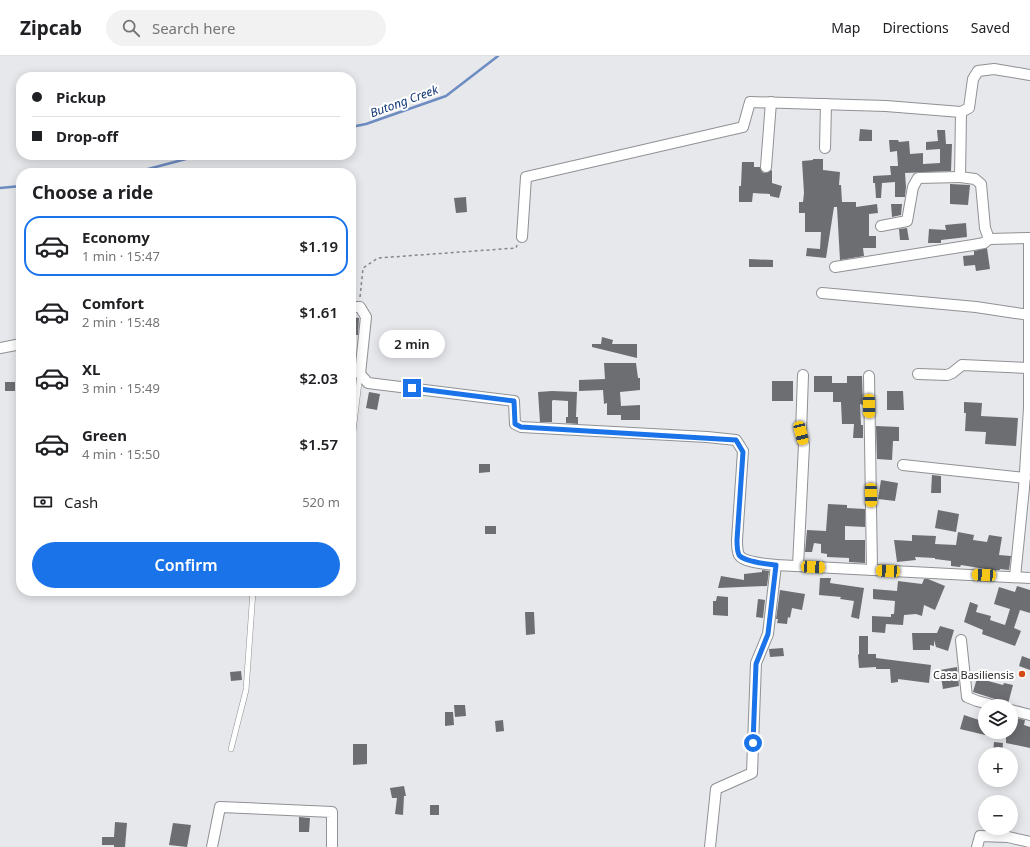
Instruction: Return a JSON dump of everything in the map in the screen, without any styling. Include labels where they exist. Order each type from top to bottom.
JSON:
[{"type":"street","points":[[522,237],[526,177],[743,127],[750,102],[886,106],[961,112],[969,108],[973,79],[978,71],[994,69],[1030,75]]},
{"type":"street","points":[[766,167],[771,102]]},
{"type":"street","points":[[825,148],[826,104]]},
{"type":"street","points":[[960,177],[961,112]]},
{"type":"street","points":[[881,226],[907,221],[913,187],[918,178],[960,177],[975,179],[982,184],[985,228],[988,239]]},
{"type":"street","points":[[835,267],[953,249],[984,243],[988,239],[1029,238],[1029,408],[1025,478],[1015,577]]},
{"type":"street","points":[[822,293],[954,304],[1029,315]]},
{"type":"street","points":[[356,308],[366,317],[360,374],[368,383],[514,401],[515,424],[521,427],[736,440],[743,452],[737,540],[738,554],[741,558],[776,565],[1030,578]]},
{"type":"street","points":[[0,348],[16,345]]},
{"type":"street","points":[[918,374],[947,375],[962,365],[1029,368]]},
{"type":"street","points":[[798,566],[804,445],[801,433],[803,375]]},
{"type":"street","points":[[869,376],[872,570]]},
{"type":"street","points":[[903,465],[1025,478]]},
{"type":"street","points":[[710,847],[716,789],[752,773],[756,664],[768,634],[776,565]]},
{"type":"street","points":[[961,640],[967,697],[978,700]]},
{"type":"street","points":[[1018,711],[1030,714]]},
{"type":"street","points":[[212,847],[220,807],[332,812],[332,847]]},
{"type":"street","points":[[977,847],[980,836],[1008,836],[1030,842]]},
{"type":"lane","points":[[356,407],[360,374]]},
{"type":"lane","points":[[231,749],[246,690],[253,596]]},
{"type":"path","points":[[356,302],[363,268],[378,258],[516,248],[522,237]]},
{"type":"building","points":[[860,129],[872,130],[872,141],[859,141]]},
{"type":"building","points":[[937,130],[945,130],[946,144],[952,144],[951,171],[905,173],[905,197],[895,197],[895,182],[882,183],[881,198],[876,198],[873,176],[891,175],[890,166],[898,166],[897,151],[890,152],[889,140],[898,140],[899,142],[909,141],[910,154],[923,153],[923,164],[940,163],[940,149],[926,150],[926,142],[938,141]]},
{"type":"building","points":[[823,159],[823,170],[840,172],[839,185],[841,185],[842,202],[856,202],[856,207],[877,204],[878,213],[869,214],[869,236],[876,236],[876,248],[863,248],[864,256],[840,260],[837,207],[834,207],[826,258],[806,256],[807,248],[820,249],[821,232],[805,232],[805,213],[799,213],[799,202],[803,202],[804,193],[802,161]]},
{"type":"building","points":[[742,162],[754,162],[754,167],[760,167],[762,172],[765,173],[772,170],[772,183],[782,186],[779,198],[770,196],[770,194],[753,193],[752,202],[739,202]]},
{"type":"building","points":[[950,184],[970,185],[968,205],[950,204]]},
{"type":"building","points":[[466,197],[467,212],[456,213],[454,198]]},
{"type":"building","points":[[891,204],[902,204],[901,215],[892,217]]},
{"type":"building","points":[[966,223],[967,237],[941,240],[941,243],[928,243],[929,229],[946,230],[945,225]]},
{"type":"building","points":[[907,228],[909,240],[900,240],[899,229]]},
{"type":"building","points":[[987,248],[990,269],[976,271],[975,265],[964,266],[963,256],[974,255],[974,251]]},
{"type":"building","points":[[749,259],[773,260],[773,267],[749,267]]},
{"type":"building","points":[[356,318],[359,318],[358,335],[356,335]]},
{"type":"building","points":[[602,337],[613,340],[612,344],[637,344],[637,358],[592,347],[592,344],[601,344]]},
{"type":"building","points":[[604,363],[636,363],[638,378],[640,378],[640,390],[620,392],[621,406],[640,405],[640,420],[621,420],[621,415],[607,415],[607,403],[604,404],[603,390],[579,391],[579,380],[605,379]]},
{"type":"building","points":[[814,376],[832,376],[832,383],[847,383],[847,376],[862,376],[863,405],[860,404],[863,438],[853,438],[854,424],[842,424],[841,402],[833,402],[833,392],[814,392]]},
{"type":"building","points":[[772,381],[793,381],[793,401],[772,401]]},
{"type":"building","points":[[5,382],[15,382],[15,391],[5,391]]},
{"type":"building","points":[[887,391],[903,391],[904,410],[887,410]]},
{"type":"building","points":[[369,392],[380,394],[377,410],[366,408]]},
{"type":"building","points":[[538,392],[577,392],[576,417],[578,417],[578,424],[566,423],[566,417],[568,417],[568,401],[553,400],[552,422],[540,422]]},
{"type":"building","points":[[964,402],[982,403],[981,416],[1018,418],[1016,446],[985,444],[986,432],[965,431],[966,413],[964,413]]},
{"type":"building","points":[[876,426],[899,427],[899,441],[893,441],[892,460],[877,459]]},
{"type":"building","points":[[479,464],[490,464],[490,472],[479,473]]},
{"type":"building","points":[[932,475],[941,476],[941,493],[931,493]]},
{"type":"building","points":[[881,480],[898,483],[895,501],[878,499]]},
{"type":"building","points":[[828,504],[847,505],[847,508],[865,509],[865,527],[845,526],[845,540],[865,540],[865,563],[849,562],[849,558],[827,557],[827,554],[821,553],[821,544],[814,543],[812,552],[805,552],[807,530],[826,531]]},
{"type":"building","points":[[938,510],[959,514],[956,532],[935,528]]},
{"type":"building","points":[[485,526],[496,526],[496,534],[485,534]]},
{"type":"building","points":[[958,532],[974,535],[973,540],[987,542],[989,535],[1002,537],[999,555],[1011,556],[1009,570],[992,570],[961,565],[960,567],[951,566],[951,561],[935,558],[915,557],[916,560],[897,562],[894,540],[912,541],[912,535],[936,536],[935,544],[956,545]]},
{"type":"building","points":[[762,570],[769,571],[767,586],[718,588],[721,576],[744,580],[744,574],[762,572]]},
{"type":"building","points":[[820,578],[831,578],[830,583],[864,588],[859,619],[851,617],[854,601],[840,599],[841,597],[819,595]]},
{"type":"building","points":[[924,579],[928,579],[945,586],[935,610],[924,605],[922,616],[916,614],[904,615],[903,625],[886,624],[885,633],[872,632],[872,616],[891,617],[891,614],[894,614],[895,601],[873,599],[873,589],[897,591],[898,581],[922,584]]},
{"type":"building","points":[[1017,586],[1030,590],[1030,613],[1020,610],[1014,628],[1021,631],[1015,646],[982,634],[983,630],[964,622],[970,602],[978,605],[976,612],[991,616],[990,620],[1005,625],[1010,609],[994,604],[999,587],[1015,592]]},
{"type":"building","points":[[780,590],[805,594],[802,610],[792,608],[787,624],[777,623],[778,619],[776,619]]},
{"type":"building","points":[[717,596],[728,597],[728,616],[713,615],[713,601],[716,601]]},
{"type":"building","points":[[758,599],[765,600],[763,618],[756,617]]},
{"type":"building","points":[[525,612],[534,612],[535,634],[526,635]]},
{"type":"building","points":[[940,626],[954,630],[948,651],[936,647],[934,640],[934,646],[930,645],[930,650],[913,650],[912,633],[937,633]]},
{"type":"building","points":[[859,636],[868,636],[868,654],[876,654],[876,658],[931,665],[929,683],[898,679],[898,682],[891,683],[890,669],[876,669],[876,667],[859,668]]},
{"type":"building","points":[[783,648],[784,656],[770,657],[769,649]]},
{"type":"building","points":[[1022,656],[1030,659],[1030,670],[1019,666]]},
{"type":"building","points":[[957,667],[959,686],[943,689],[940,670]]},
{"type":"building","points":[[241,671],[242,680],[231,681],[230,672]]},
{"type":"building","points":[[977,678],[1003,685],[1004,683],[1013,685],[1009,699],[995,699],[973,692]]},
{"type":"building","points":[[454,705],[465,705],[466,716],[455,717]]},
{"type":"building","points":[[445,712],[453,712],[454,725],[445,726]]},
{"type":"building","points":[[964,715],[978,720],[978,733],[960,729]]},
{"type":"building","points":[[1018,718],[1025,720],[1024,725],[1030,727],[1030,748],[1006,743],[1006,739],[1018,739]]},
{"type":"building","points":[[503,720],[504,731],[496,732],[495,721]]},
{"type":"building","points":[[994,742],[1003,743],[1003,747],[994,747]]},
{"type":"building","points":[[353,744],[367,744],[367,764],[353,765]]},
{"type":"building","points":[[404,786],[406,796],[404,796],[403,815],[395,814],[397,798],[392,798],[390,788]]},
{"type":"building","points":[[430,805],[439,805],[439,815],[430,815]]},
{"type":"building","points":[[299,817],[310,818],[309,832],[299,832]]},
{"type":"building","points":[[115,822],[127,823],[125,847],[102,845],[102,837],[114,837]]},
{"type":"building","points":[[173,823],[191,825],[187,847],[169,845]]},
{"type":"waterway","name":"Butong Creek","points":[[356,126],[366,124],[446,96],[498,56]]},
{"type":"waterway","name":"Butong Creek","points":[[152,168],[182,160]]},
{"type":"waterway","name":"Butong Creek","points":[[0,188],[16,186]]},
{"type":"place","name":"Casa Basiliensis","points":[[1022,674]]},
{"type":"route","points":[[412,388],[514,401],[515,424],[521,427],[707,437],[736,440],[743,452],[737,540],[738,554],[741,558],[746,560],[776,565],[768,634],[756,664],[753,743]]}]
